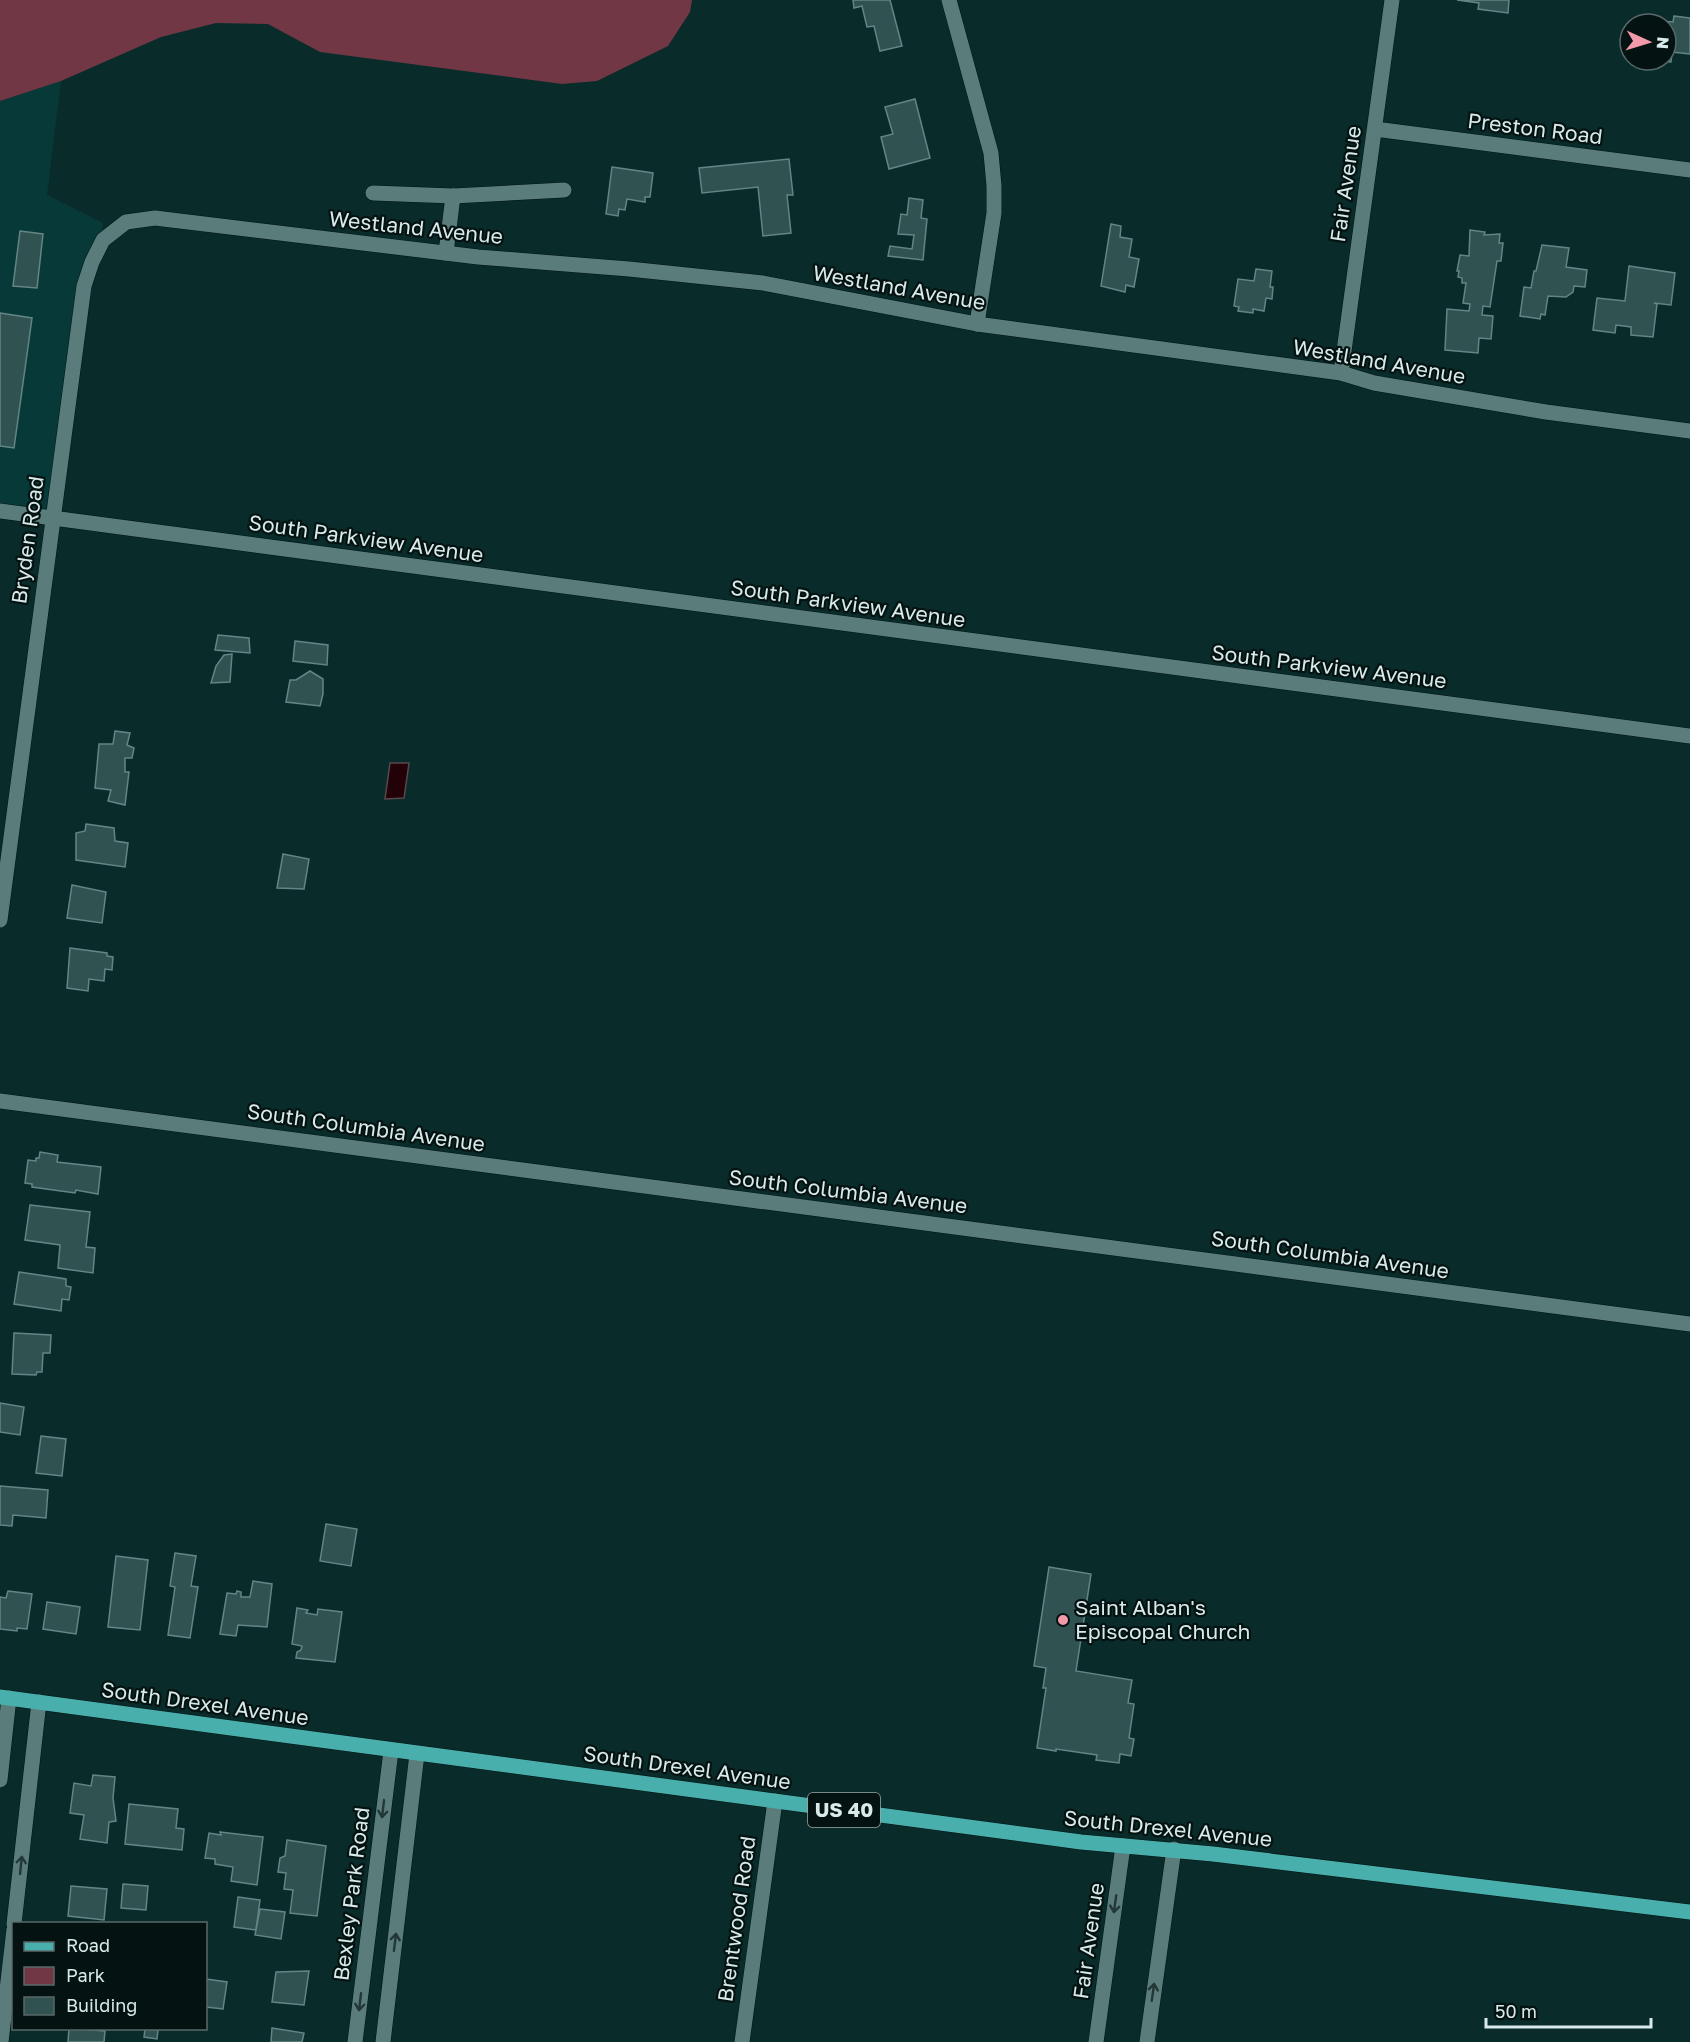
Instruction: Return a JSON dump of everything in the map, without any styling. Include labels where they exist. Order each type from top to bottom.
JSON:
[{"type":"main road","name":"South Drexel Avenue","points":[[5,1698],[1123,1846],[1174,1849],[1690,1912]]},
{"type":"street","points":[[949,0],[991,153],[994,186],[994,213],[977,324]]},
{"type":"street","name":"Fair Avenue","points":[[1341,373],[1392,0]]},
{"type":"street","name":"Preston Road","points":[[1375,129],[1690,170]]},
{"type":"street","points":[[373,193],[453,195],[564,190]]},
{"type":"street","points":[[446,253],[453,195]]},
{"type":"street","name":"Westland Avenue","points":[[103,240],[126,222],[155,218],[446,253],[763,283],[977,324],[1341,373],[1374,383],[1546,412],[1690,431]]},
{"type":"street","name":"Bryden Road","points":[[0,920],[84,286],[92,261],[103,240]]},
{"type":"street","name":"South Parkview Avenue","points":[[0,511],[1690,736]]},
{"type":"street","name":"South Columbia Avenue","points":[[0,1101],[1690,1324]]},
{"type":"street","points":[[0,1780],[5,1698]]},
{"type":"street","points":[[14,1922],[39,1702]]},
{"type":"street","name":"Bexley Park Road","points":[[355,2042],[391,1750]]},
{"type":"street","points":[[383,2042],[417,1754]]},
{"type":"street","name":"Brentwood Road","points":[[742,2042],[775,1801]]},
{"type":"street","name":"Fair Avenue","points":[[1096,2042],[1123,1846]]},
{"type":"street","points":[[1146,2042],[1174,1849]]},
{"type":"street","points":[[1,2042],[12,1946]]},
{"type":"shaded area","points":[[61,81],[47,195],[103,223],[55,516],[0,509],[0,101]]},
{"type":"shaded area","points":[[390,763],[409,763],[404,798],[385,799]]},
{"type":"green space","points":[[0,0],[692,0],[690,12],[668,46],[597,81],[562,84],[320,52],[268,24],[216,23],[161,37],[61,81],[0,101]]},
{"type":"building","points":[[853,0],[890,0],[902,46],[880,51],[874,26],[867,27],[862,6],[854,8]]},
{"type":"building","points":[[1457,0],[1509,0],[1508,13],[1478,9],[1479,3]]},
{"type":"building","points":[[1678,16],[1690,18],[1690,54],[1678,53]]},
{"type":"building","points":[[915,99],[930,158],[889,169],[881,137],[893,134],[885,107]]},
{"type":"building","points":[[789,159],[793,195],[787,195],[791,233],[763,236],[758,187],[702,193],[699,168]]},
{"type":"building","points":[[612,167],[653,173],[650,197],[645,197],[645,202],[627,199],[625,210],[619,209],[618,216],[606,214]]},
{"type":"building","points":[[909,198],[923,200],[921,218],[927,219],[923,260],[888,256],[890,246],[912,249],[914,235],[898,234],[901,214],[907,215]]},
{"type":"building","points":[[1111,224],[1121,226],[1120,237],[1132,239],[1129,257],[1139,259],[1134,287],[1126,285],[1125,292],[1101,286]]},
{"type":"building","points":[[1470,230],[1485,232],[1484,235],[1500,234],[1499,243],[1503,243],[1501,261],[1497,261],[1490,307],[1483,306],[1482,315],[1493,316],[1491,339],[1479,338],[1478,353],[1445,350],[1447,309],[1469,311],[1470,304],[1463,303],[1466,283],[1462,283],[1462,278],[1458,277],[1459,271],[1457,271],[1460,255],[1469,256]]},
{"type":"building","points":[[20,231],[43,234],[37,288],[13,286]]},
{"type":"building","points":[[1542,245],[1569,248],[1566,267],[1587,270],[1585,287],[1574,286],[1573,292],[1566,297],[1548,296],[1545,315],[1541,314],[1540,319],[1520,316],[1524,287],[1531,288]]},
{"type":"building","points":[[1629,266],[1675,273],[1671,305],[1654,303],[1657,304],[1653,337],[1631,335],[1631,327],[1616,325],[1615,333],[1593,330],[1597,298],[1625,301]]},
{"type":"building","points":[[1256,269],[1272,271],[1270,287],[1273,287],[1272,299],[1266,298],[1264,311],[1253,309],[1253,313],[1238,311],[1239,307],[1234,306],[1238,279],[1254,281]]},
{"type":"building","points":[[0,313],[32,318],[14,448],[0,446]]},
{"type":"building","points":[[218,635],[249,638],[250,653],[215,650]]},
{"type":"building","points":[[295,641],[328,645],[327,665],[293,661]]},
{"type":"building","points":[[232,654],[230,682],[211,683],[216,666],[224,655]]},
{"type":"building","points":[[310,671],[323,679],[320,706],[286,702],[290,680],[296,680]]},
{"type":"building","points":[[115,731],[130,733],[127,745],[134,748],[132,758],[125,758],[125,772],[129,772],[125,805],[108,801],[111,790],[95,788],[99,744],[113,744]]},
{"type":"building","points":[[86,824],[114,828],[115,841],[128,843],[125,867],[76,860],[76,833],[85,831]]},
{"type":"building","points":[[283,854],[309,859],[304,889],[277,888]]},
{"type":"building","points":[[72,885],[106,892],[102,923],[67,918]]},
{"type":"building","points":[[70,948],[107,953],[107,956],[113,957],[112,970],[105,969],[104,981],[89,979],[88,991],[67,988]]},
{"type":"building","points":[[40,1152],[58,1155],[57,1162],[101,1167],[98,1194],[32,1187],[32,1184],[25,1183],[28,1160],[36,1161]]},
{"type":"building","points":[[30,1205],[90,1212],[86,1247],[95,1248],[93,1273],[58,1268],[60,1245],[25,1240]]},
{"type":"building","points":[[19,1272],[66,1279],[66,1286],[71,1287],[69,1300],[62,1299],[61,1311],[14,1304]]},
{"type":"building","points":[[14,1333],[51,1335],[50,1353],[43,1353],[42,1372],[37,1372],[36,1375],[12,1374]]},
{"type":"building","points":[[0,1403],[24,1407],[20,1435],[0,1432]]},
{"type":"building","points":[[41,1436],[66,1439],[62,1476],[36,1473]]},
{"type":"building","points":[[0,1486],[48,1490],[46,1518],[13,1515],[12,1526],[0,1525]]},
{"type":"building","points":[[326,1524],[357,1529],[351,1566],[320,1561]]},
{"type":"building","points":[[175,1553],[196,1556],[191,1586],[198,1587],[190,1638],[168,1635],[175,1587],[170,1586]]},
{"type":"building","points":[[116,1556],[148,1560],[140,1630],[108,1627]]},
{"type":"building","name":"Saint Alban's Episcopal Church","points":[[1049,1567],[1091,1574],[1076,1671],[1132,1680],[1128,1703],[1134,1704],[1129,1738],[1134,1739],[1131,1756],[1120,1754],[1119,1763],[1096,1760],[1097,1755],[1037,1748],[1046,1688],[1043,1688],[1046,1668],[1034,1666]]},
{"type":"building","points":[[253,1581],[272,1584],[267,1627],[238,1625],[236,1636],[220,1634],[227,1593],[236,1594],[237,1591],[241,1592],[241,1597],[250,1597]]},
{"type":"building","points":[[8,1591],[32,1594],[27,1629],[17,1628],[17,1631],[0,1629],[0,1597],[6,1598]]},
{"type":"building","points":[[47,1602],[80,1607],[76,1634],[43,1629]]},
{"type":"building","points":[[297,1608],[317,1615],[318,1609],[342,1612],[335,1662],[296,1658],[302,1646],[292,1644]]},
{"type":"building","points":[[93,1775],[115,1777],[113,1798],[116,1821],[109,1822],[107,1843],[80,1839],[84,1815],[70,1813],[74,1783],[91,1786]]},
{"type":"building","points":[[129,1804],[178,1809],[176,1828],[184,1829],[182,1850],[125,1844]]},
{"type":"building","points":[[220,1832],[263,1837],[257,1885],[231,1881],[233,1867],[215,1864],[215,1859],[205,1858],[209,1833],[221,1835]]},
{"type":"building","points":[[287,1840],[326,1846],[317,1916],[290,1913],[293,1890],[284,1889],[286,1873],[278,1872],[280,1858],[285,1856]]},
{"type":"building","points":[[123,1884],[148,1886],[146,1910],[121,1908]]},
{"type":"building","points":[[71,1886],[107,1889],[104,1920],[68,1916]]},
{"type":"building","points":[[238,1897],[260,1900],[256,1930],[234,1927]]},
{"type":"building","points":[[260,1909],[285,1912],[281,1939],[255,1935]]},
{"type":"building","points":[[309,1971],[304,2005],[272,2002],[276,1972]]},
{"type":"building","points":[[207,1979],[227,1982],[223,2009],[207,2007]]},
{"type":"building","points":[[272,2028],[304,2033],[302,2042],[271,2042]]},
{"type":"building","points":[[69,2030],[105,2031],[104,2042],[68,2042]]},
{"type":"building","points":[[145,2030],[158,2030],[157,2039],[144,2037]]},
{"type":"place","name":"Saint Alban's Episcopal Church","points":[[1063,1620]]}]
